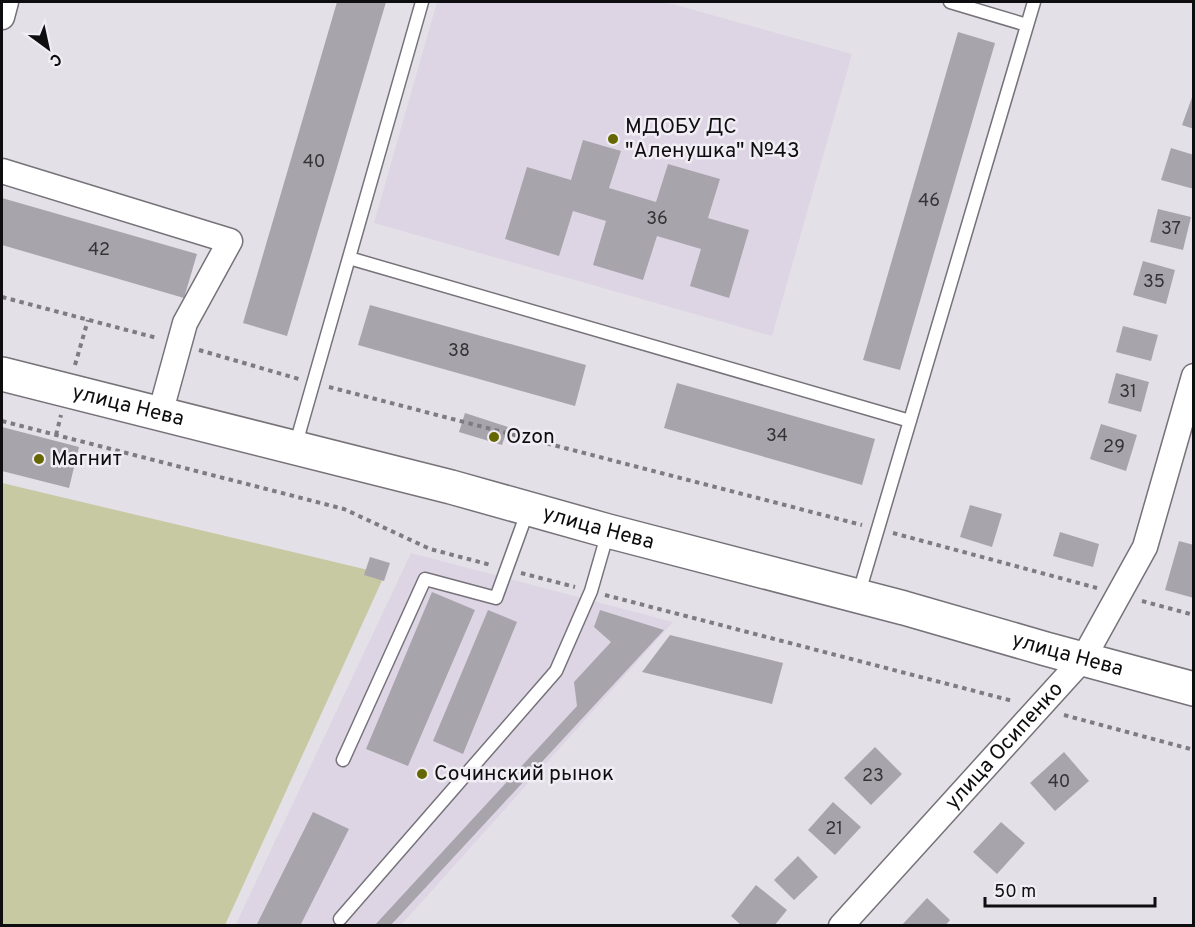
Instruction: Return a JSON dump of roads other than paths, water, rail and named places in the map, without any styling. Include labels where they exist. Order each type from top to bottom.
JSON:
[{"type":"main road","name":"улица Нева","points":[[2,374],[451,487],[1194,689]]},
{"type":"street","points":[[2,16],[6,2]]},
{"type":"street","points":[[2,171],[230,242],[185,323],[160,414]]},
{"type":"street","name":"улица Осипенко","points":[[841,926],[1083,659],[1145,548],[1194,376]]},
{"type":"lane","points":[[295,448],[422,2]]},
{"type":"lane","points":[[950,2],[1027,25]]},
{"type":"lane","points":[[858,596],[1034,2]]},
{"type":"lane","points":[[349,258],[909,421]]},
{"type":"lane","points":[[343,760],[425,579],[496,598],[528,509]]},
{"type":"lane","points":[[340,919],[556,671],[591,591],[608,531]]},
{"type":"place","name":"МДОБУ ДС \"Аленушка\" №43","points":[[613,139]]},
{"type":"place","name":"Ozon","points":[[494,437]]},
{"type":"place","name":"Магнит","points":[[39,459]]},
{"type":"place","name":"Сочинский рынок","points":[[422,774]]}]
